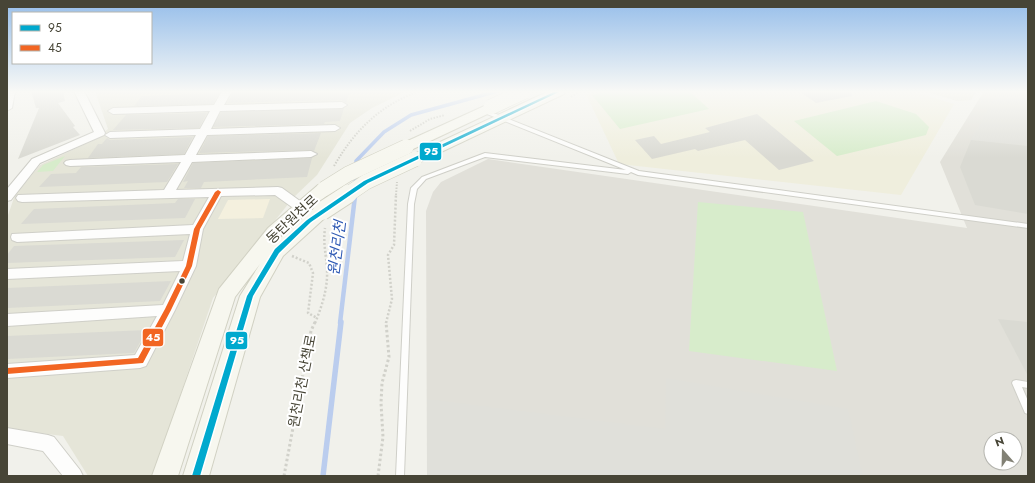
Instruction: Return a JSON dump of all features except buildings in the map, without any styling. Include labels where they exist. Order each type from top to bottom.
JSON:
[{"type":"main road","name":"동탄원천로","points":[[196,476],[250,296],[277,251],[316,216],[366,182],[411,153],[479,114]]},
{"type":"main road","name":"동탄원천로","points":[[316,216],[324,190],[348,174],[411,153],[512,114]]},
{"type":"main road","name":"동탄원천로","points":[[165,476],[226,294],[274,232],[316,216]]},
{"type":"street","points":[[7,195],[36,161],[100,133],[90,114]]},
{"type":"street","points":[[168,194],[215,114]]},
{"type":"street","points":[[110,135],[335,128]]},
{"type":"street","points":[[70,163],[311,154]]},
{"type":"street","points":[[22,198],[278,191],[316,216]]},
{"type":"street","points":[[7,370],[140,361],[168,310],[189,266],[197,229],[218,192]]},
{"type":"street","points":[[17,237],[197,229]]},
{"type":"street","points":[[7,274],[189,266]]},
{"type":"street","points":[[7,320],[168,310]]},
{"type":"street","points":[[7,436],[48,443],[74,476]]},
{"type":"lane","points":[[495,114],[638,173]]},
{"type":"lane","points":[[400,476],[411,204],[414,188],[424,178],[434,173],[485,155],[638,173],[1028,226]]},
{"type":"lane","points":[[1028,385],[1016,383],[1028,410]]},
{"type":"path","points":[[333,166],[358,131],[379,114]]},
{"type":"path","name":"원천리천 산책로","points":[[284,476],[311,331],[323,305],[327,269],[323,241],[316,216]]},
{"type":"path","points":[[277,251],[309,263],[313,273],[308,313],[317,318]]},
{"type":"shaded area","points":[[103,114],[364,114],[350,123],[317,175],[293,198],[213,298],[153,476],[88,476],[63,436],[7,429],[7,218],[15,195],[40,165],[94,140],[108,129]]},
{"type":"shaded area","points":[[595,114],[948,114],[901,195],[619,164]]},
{"type":"shaded area","points":[[970,114],[1028,114],[1028,476],[427,476],[426,211],[433,192],[441,182],[488,159],[967,228],[940,162]]},
{"type":"shaded area","points":[[986,114],[1028,114],[1028,146],[971,140]]},
{"type":"shaded area","points":[[270,199],[263,218],[218,219],[228,200]]},
{"type":"shaded area","points":[[666,378],[848,409],[863,476],[427,476],[427,399],[665,429]]},
{"type":"green space","points":[[607,114],[689,114],[620,129]]},
{"type":"green space","points":[[825,114],[915,114],[929,127],[926,135],[837,156],[794,121]]},
{"type":"green space","points":[[65,156],[53,171],[37,172],[43,165]]},
{"type":"green space","points":[[698,202],[803,212],[837,371],[689,351]]},
{"type":"waterway","name":"원천리천","points":[[355,186],[356,161],[384,132],[411,115],[416,114]]},
{"type":"waterway","name":"원천리천","points":[[340,323],[355,196]]},
{"type":"waterway","name":"원천리천","points":[[323,476],[341,322]]},
{"type":"transit line","name":"95","points":[[196,476],[250,296],[277,251],[309,221],[366,182],[511,114]]},
{"type":"transit line","name":"45","points":[[7,371],[140,361],[168,310],[189,266],[197,229],[218,192]]}]
